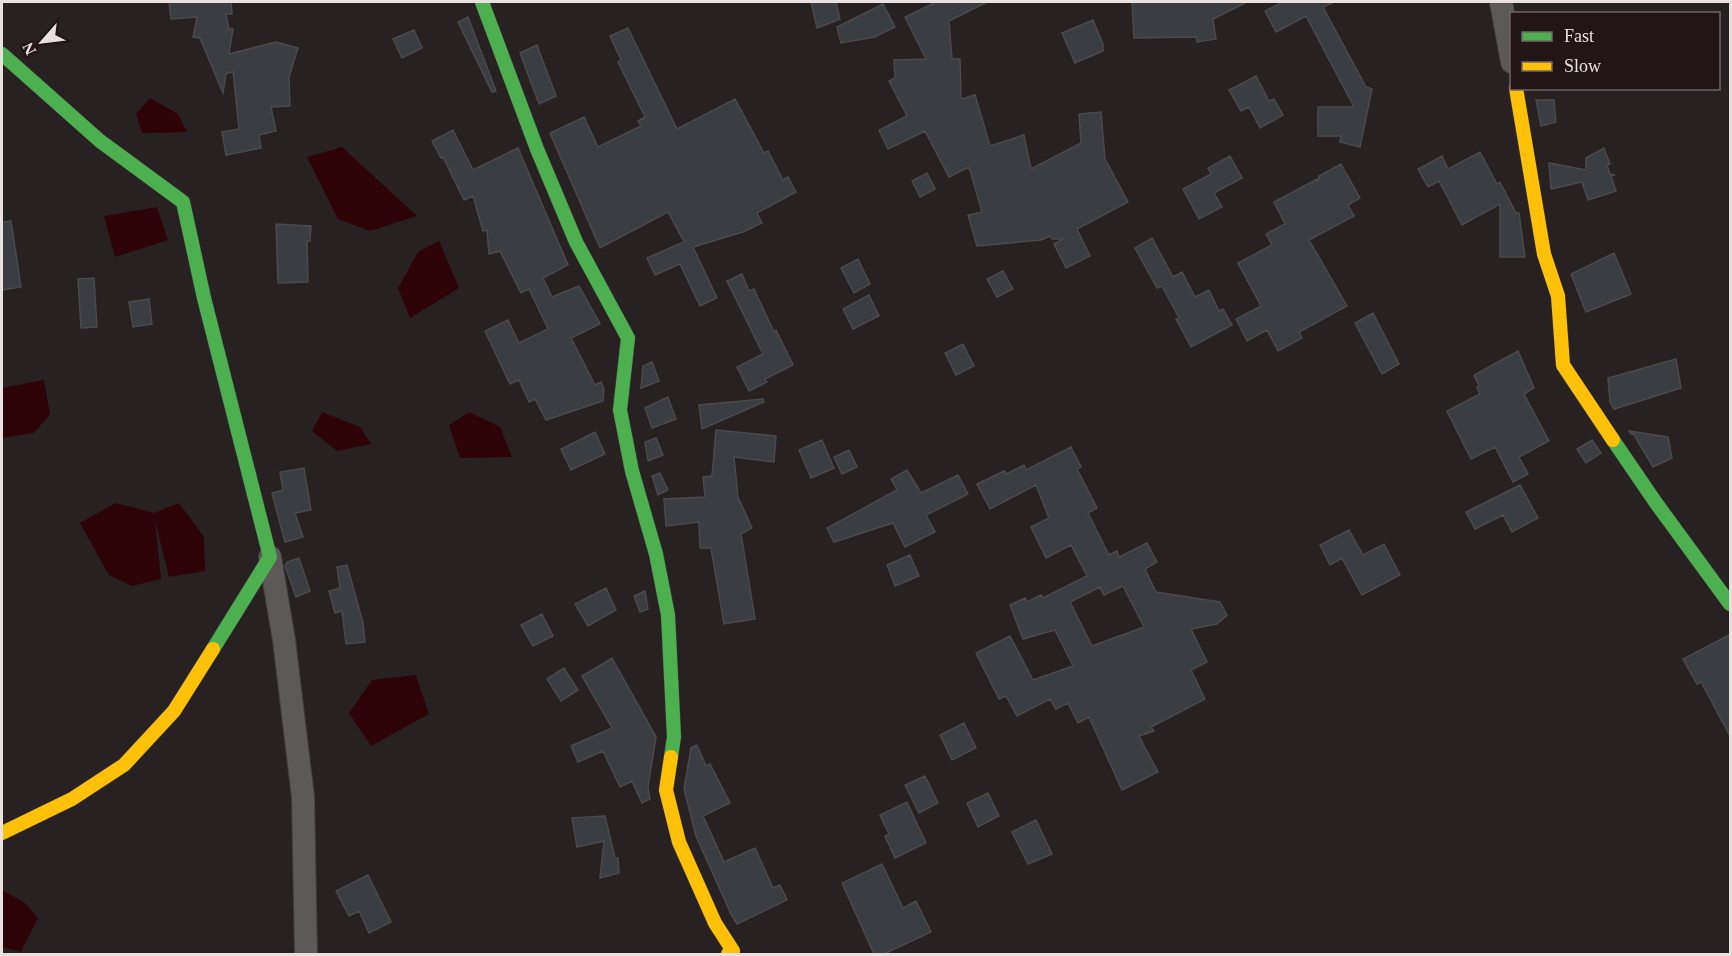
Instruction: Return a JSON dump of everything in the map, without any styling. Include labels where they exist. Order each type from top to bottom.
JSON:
[{"type":"street","points":[[482,2],[537,149],[576,242],[628,338],[620,410],[633,471],[656,554],[668,615],[674,737],[666,790],[679,842],[716,923],[733,951],[728,954]]},
{"type":"street","points":[[1502,2],[1510,50]]},
{"type":"street","points":[[2,54],[100,141],[183,202],[204,298],[270,557],[284,640],[303,797],[306,954]]},
{"type":"street","points":[[1516,90],[1544,254],[1558,296],[1563,365],[1656,503],[1731,604]]},
{"type":"street","points":[[2,833],[72,799],[124,765],[174,711],[270,557]]},
{"type":"shaded area","points":[[150,98],[178,114],[187,132],[142,133],[136,114]]},
{"type":"shaded area","points":[[342,147],[417,216],[370,231],[338,219],[307,157]]},
{"type":"shaded area","points":[[157,207],[168,240],[115,257],[104,216]]},
{"type":"shaded area","points":[[439,241],[459,288],[410,318],[398,288],[418,252]]},
{"type":"shaded area","points":[[44,380],[50,414],[34,433],[2,438],[2,388]]},
{"type":"shaded area","points":[[322,412],[360,427],[371,444],[337,451],[312,431]]},
{"type":"shaded area","points":[[469,412],[500,427],[512,457],[460,458],[449,425]]},
{"type":"shaded area","points":[[116,503],[154,513],[179,503],[204,537],[205,571],[169,577],[155,520],[161,579],[132,586],[109,575],[80,523]]},
{"type":"shaded area","points":[[416,675],[429,714],[371,746],[349,713],[372,680]]},
{"type":"shaded area","points":[[2,890],[25,903],[38,918],[21,952],[2,947]]},
{"type":"building","points":[[169,2],[231,2],[232,14],[226,14],[229,29],[233,29],[229,54],[276,42],[298,48],[289,77],[290,106],[271,107],[276,131],[259,135],[261,148],[226,155],[222,132],[239,129],[233,71],[226,74],[223,93],[200,38],[193,37],[197,17],[171,19]]},
{"type":"building","points":[[811,2],[836,2],[840,19],[817,28]]},
{"type":"building","points":[[936,2],[987,2],[949,21],[952,59],[960,59],[961,99],[975,95],[990,146],[1024,135],[1031,169],[1081,143],[1079,114],[1101,112],[1105,159],[1128,202],[1077,229],[1090,256],[1066,268],[1054,244],[1063,239],[1052,239],[1050,236],[1041,240],[977,246],[968,215],[982,212],[969,167],[949,177],[925,131],[888,149],[879,130],[907,116],[889,81],[895,78],[894,60],[926,59],[905,17]]},
{"type":"building","points":[[1132,2],[1247,2],[1213,19],[1216,39],[1197,42],[1196,37],[1134,38]]},
{"type":"building","points":[[1283,2],[1334,2],[1323,7],[1366,87],[1372,89],[1360,147],[1340,142],[1341,136],[1318,136],[1318,107],[1354,107],[1306,16],[1276,32],[1265,11]]},
{"type":"building","points":[[883,4],[895,27],[875,37],[841,43],[837,27]]},
{"type":"building","points":[[468,17],[496,91],[492,92],[458,22]]},
{"type":"building","points":[[1093,20],[1103,44],[1103,51],[1075,63],[1062,33]]},
{"type":"building","points":[[628,28],[677,129],[735,99],[764,153],[768,151],[783,180],[788,177],[796,192],[757,213],[762,223],[743,232],[693,247],[717,298],[700,306],[680,264],[655,275],[647,258],[684,242],[668,212],[600,248],[550,133],[584,117],[598,147],[641,126],[638,121],[645,117],[618,62],[621,60],[610,36]]},
{"type":"building","points":[[414,30],[422,48],[402,58],[393,39]]},
{"type":"building","points":[[537,45],[556,96],[539,104],[520,53]]},
{"type":"building","points":[[1256,76],[1269,101],[1274,99],[1283,115],[1260,128],[1249,107],[1241,111],[1229,90]]},
{"type":"building","points":[[1536,100],[1554,100],[1556,122],[1541,126]]},
{"type":"building","points":[[453,130],[473,170],[518,148],[568,265],[543,278],[552,297],[579,286],[600,324],[571,338],[595,385],[601,382],[604,389],[603,401],[546,420],[535,399],[529,402],[519,380],[510,384],[485,331],[508,320],[519,343],[548,329],[529,289],[521,293],[500,251],[489,254],[487,230],[483,231],[473,196],[464,200],[443,157],[441,158],[432,141]]},
{"type":"building","points":[[1604,148],[1610,164],[1607,165],[1610,174],[1615,175],[1611,176],[1616,191],[1588,200],[1582,182],[1551,189],[1549,163],[1586,170],[1586,158]]},
{"type":"building","points":[[1480,152],[1497,184],[1500,182],[1516,213],[1519,213],[1525,257],[1500,257],[1500,204],[1462,225],[1439,181],[1428,187],[1418,169],[1442,156],[1448,169]]},
{"type":"building","points":[[1230,156],[1242,178],[1214,193],[1222,207],[1199,219],[1183,189],[1211,174],[1208,168]]},
{"type":"building","points":[[1341,164],[1360,198],[1348,205],[1354,216],[1309,240],[1347,306],[1299,332],[1302,338],[1278,351],[1267,330],[1247,341],[1236,319],[1261,306],[1238,263],[1272,245],[1266,234],[1285,224],[1274,202],[1317,179],[1318,182],[1319,176]]},
{"type":"building","points":[[927,173],[935,189],[920,197],[912,181]]},
{"type":"building","points":[[11,221],[21,287],[2,290],[2,222]]},
{"type":"building","points":[[276,224],[311,226],[310,241],[307,241],[308,282],[278,283]]},
{"type":"building","points":[[1152,238],[1173,277],[1182,272],[1195,297],[1209,290],[1219,311],[1223,309],[1232,325],[1191,347],[1162,286],[1157,288],[1135,248]]},
{"type":"building","points":[[1614,253],[1631,294],[1586,312],[1571,274]]},
{"type":"building","points":[[858,259],[870,284],[854,293],[841,268]]},
{"type":"building","points":[[1003,271],[1013,289],[997,297],[987,279]]},
{"type":"building","points":[[742,274],[749,291],[754,289],[774,332],[776,330],[793,365],[765,379],[767,382],[749,391],[737,367],[763,354],[727,281]]},
{"type":"building","points":[[94,278],[97,327],[81,328],[78,279]]},
{"type":"building","points":[[869,295],[879,316],[853,329],[843,309]]},
{"type":"building","points":[[149,299],[152,324],[133,327],[129,302]]},
{"type":"building","points":[[1373,313],[1399,364],[1382,374],[1355,323]]},
{"type":"building","points":[[963,344],[974,366],[956,375],[945,353]]},
{"type":"building","points":[[1518,351],[1534,388],[1524,394],[1549,441],[1519,457],[1528,474],[1513,482],[1495,447],[1471,459],[1447,411],[1480,394],[1474,375]]},
{"type":"building","points":[[1676,359],[1681,388],[1614,409],[1610,402],[1608,378]]},
{"type":"building","points":[[652,362],[659,381],[641,388],[643,366]]},
{"type":"building","points":[[668,397],[676,419],[652,428],[645,408]]},
{"type":"building","points":[[763,399],[764,402],[702,429],[699,405]]},
{"type":"building","points":[[716,430],[776,436],[774,462],[734,457],[738,497],[752,528],[741,534],[755,619],[724,624],[711,548],[700,548],[699,522],[666,526],[664,499],[705,497],[703,477],[712,476]]},
{"type":"building","points":[[1629,431],[1668,437],[1672,458],[1653,467],[1633,433]]},
{"type":"building","points":[[595,432],[605,454],[571,470],[561,449]]},
{"type":"building","points":[[656,438],[663,455],[648,461],[645,442]]},
{"type":"building","points":[[822,440],[834,468],[811,478],[799,450]]},
{"type":"building","points":[[1592,440],[1601,453],[1586,463],[1577,449]]},
{"type":"building","points":[[1071,447],[1081,467],[1077,469],[1097,508],[1088,513],[1109,555],[1117,551],[1119,557],[1147,543],[1157,562],[1145,569],[1156,592],[1220,602],[1227,615],[1217,624],[1191,629],[1207,662],[1191,670],[1205,699],[1151,727],[1154,731],[1139,736],[1158,772],[1122,790],[1089,717],[1078,723],[1068,703],[1056,709],[1050,699],[1017,716],[1006,696],[999,699],[976,653],[1010,636],[1033,680],[1073,666],[1055,630],[1023,639],[1010,605],[1025,598],[1027,602],[1041,595],[1043,598],[1087,576],[1071,545],[1046,558],[1031,527],[1049,518],[1036,485],[990,509],[977,484],[1004,471],[1006,474],[1024,465],[1026,470]],"holes":[[[1123,586],[1144,627],[1092,646],[1070,602],[1100,587],[1104,595]]]},
{"type":"building","points":[[849,450],[857,467],[842,474],[834,457]]},
{"type":"building","points":[[304,468],[311,510],[295,513],[303,537],[285,542],[272,493],[283,490],[280,472]]},
{"type":"building","points":[[907,470],[921,493],[958,475],[968,494],[926,515],[935,532],[905,547],[893,523],[834,542],[827,528],[897,490],[891,479]]},
{"type":"building","points":[[660,473],[668,490],[658,495],[652,476]]},
{"type":"building","points":[[1520,485],[1538,518],[1512,532],[1503,515],[1475,529],[1466,512]]},
{"type":"building","points":[[1349,530],[1363,555],[1384,544],[1400,575],[1362,595],[1342,558],[1330,565],[1320,545]]},
{"type":"building","points":[[910,555],[919,576],[895,586],[887,565]]},
{"type":"building","points":[[299,558],[310,591],[296,597],[285,566],[287,562]]},
{"type":"building","points":[[347,565],[363,623],[365,642],[346,644],[342,611],[335,613],[329,591],[340,588],[337,567]]},
{"type":"building","points":[[606,588],[616,610],[588,626],[575,604]]},
{"type":"building","points":[[645,591],[648,609],[640,612],[634,596]]},
{"type":"building","points":[[542,614],[553,636],[533,646],[521,625]]},
{"type":"building","points":[[1731,634],[1731,738],[1701,682],[1697,684],[1683,659]]},
{"type":"building","points":[[612,658],[656,737],[648,787],[650,799],[642,803],[632,781],[620,787],[603,751],[578,762],[571,746],[612,728],[582,676]]},
{"type":"building","points":[[564,668],[578,690],[561,701],[547,679]]},
{"type":"building","points":[[964,723],[976,748],[952,760],[940,735]]},
{"type":"building","points":[[697,745],[706,766],[710,764],[730,803],[703,816],[724,862],[755,848],[773,888],[780,885],[787,900],[737,924],[696,836],[684,789],[691,748]]},
{"type":"building","points":[[925,776],[938,803],[919,813],[905,785]]},
{"type":"building","points":[[988,793],[999,816],[978,827],[967,803]]},
{"type":"building","points":[[907,802],[926,843],[895,858],[885,836],[889,834],[880,815]]},
{"type":"building","points":[[605,816],[615,858],[618,858],[619,873],[600,878],[604,841],[577,847],[572,818]]},
{"type":"building","points":[[1036,820],[1052,854],[1028,864],[1012,832]]},
{"type":"building","points":[[882,864],[903,908],[916,901],[931,932],[884,954],[874,954],[842,883]]},
{"type":"building","points":[[368,875],[391,922],[369,933],[359,911],[349,916],[336,891]]},
{"type":"traffic: fast","points":[[482,2],[537,149],[576,242],[628,338],[620,410],[632,471],[656,554],[668,615],[674,737],[671,757]]},
{"type":"traffic: fast","points":[[2,54],[100,141],[183,202],[204,298],[270,557],[213,649]]},
{"type":"traffic: fast","points":[[1613,440],[1730,604]]},
{"type":"traffic: slow","points":[[1516,90],[1544,254],[1558,296],[1563,365],[1613,440]]},
{"type":"traffic: slow","points":[[2,833],[72,799],[124,765],[174,711],[213,649]]},
{"type":"traffic: slow","points":[[671,757],[666,790],[679,842],[715,923],[733,951],[728,954]]}]
